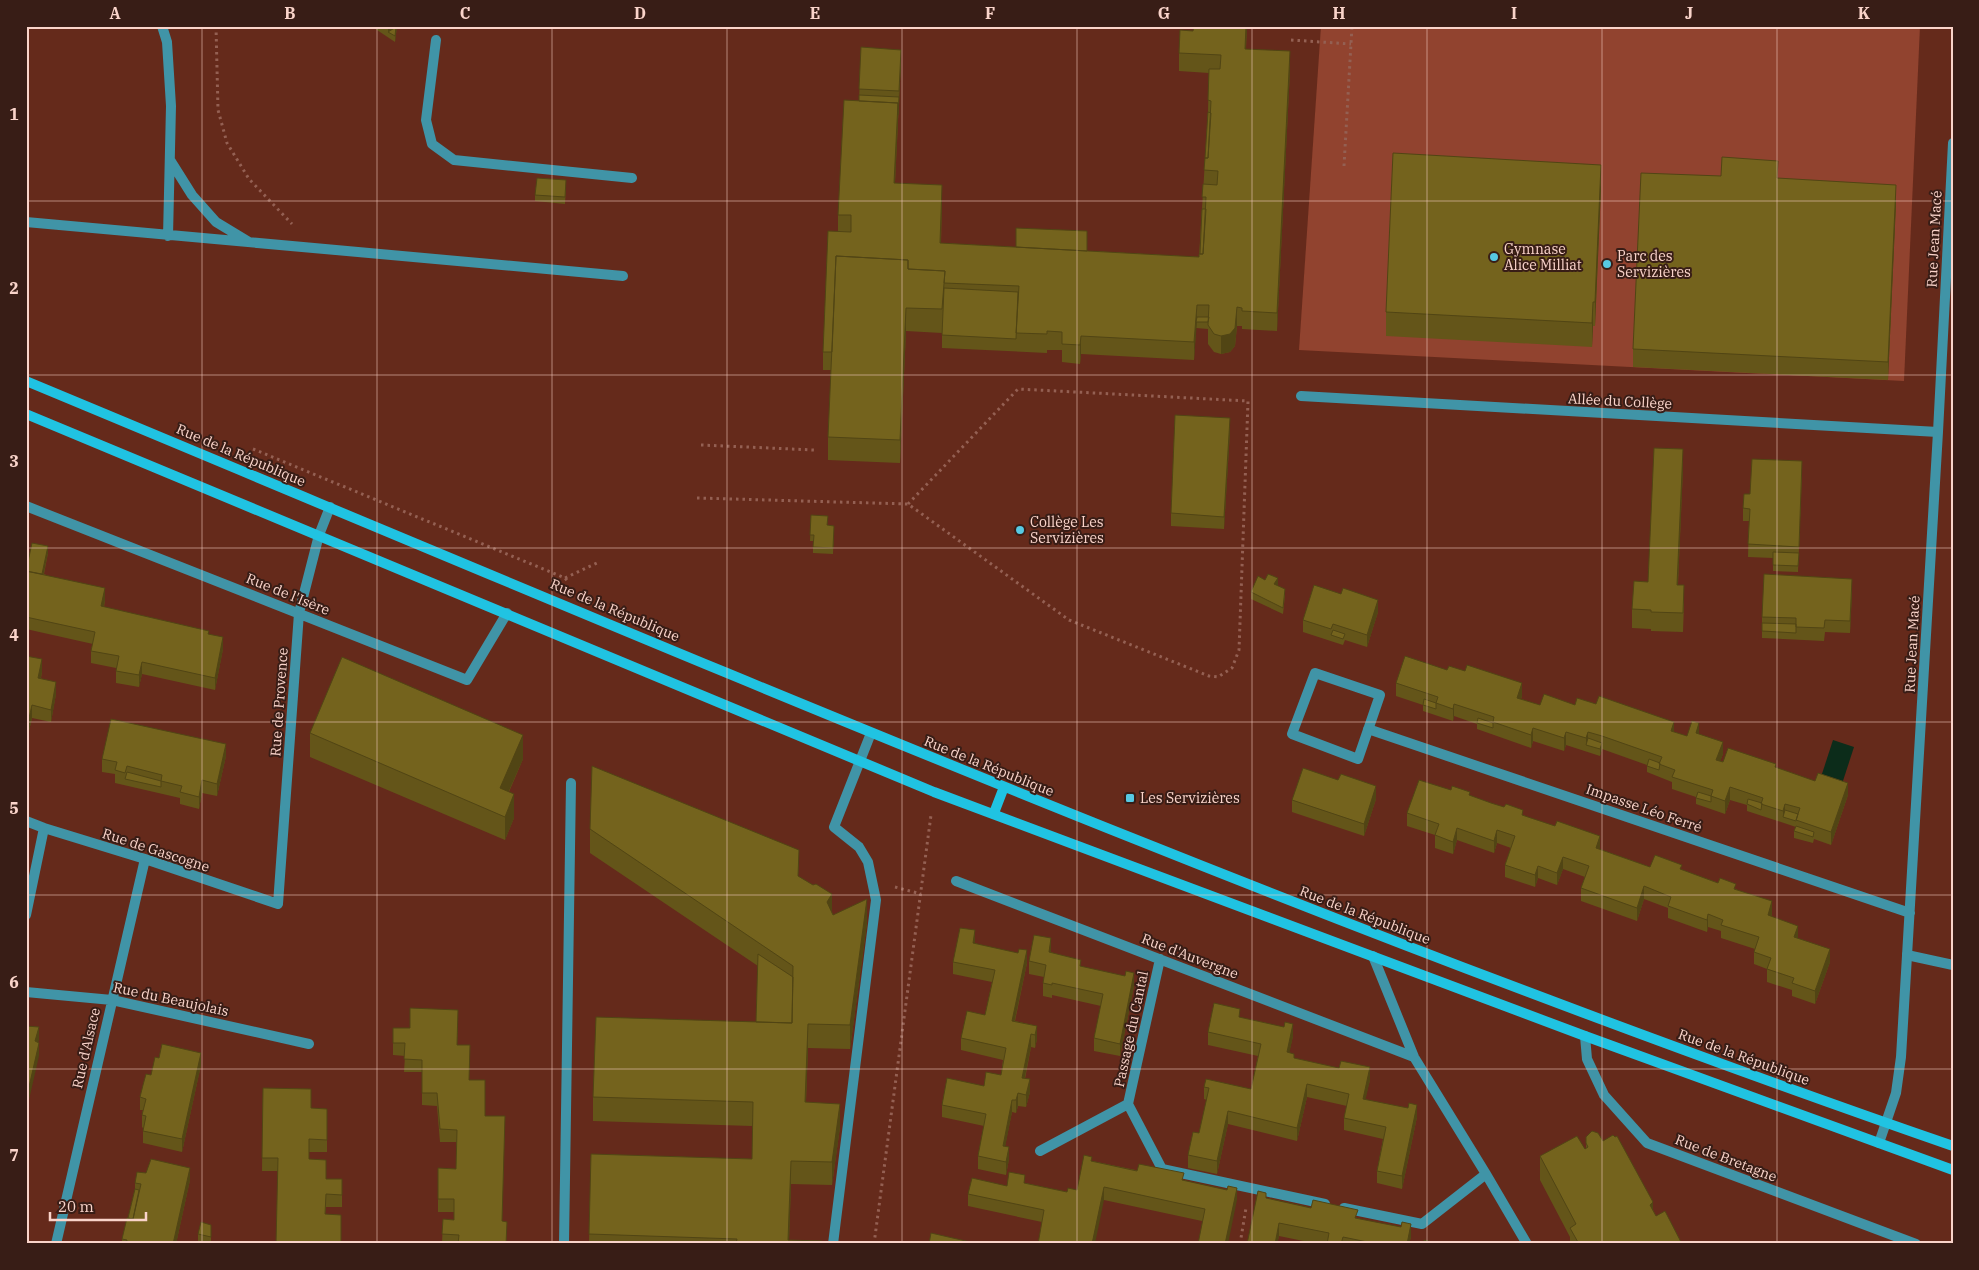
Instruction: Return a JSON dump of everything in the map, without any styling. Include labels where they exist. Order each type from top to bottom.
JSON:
[{"type":"main road","name":"Rue de la République","points":[[26,381],[870,733],[1310,909],[1590,1014],[1953,1146]]},
{"type":"main road","points":[[26,414],[319,534],[934,792],[1585,1036],[1953,1170]]},
{"type":"main road","points":[[994,813],[1004,787]]},
{"type":"street","points":[[162,26],[167,42],[172,106],[168,236]]},
{"type":"street","points":[[436,40],[426,120],[432,144],[454,160],[632,178]]},
{"type":"street","name":"Rue Jean Macé","points":[[1879,1143],[1896,1093],[1901,1057],[1953,143]]},
{"type":"street","points":[[170,159],[192,195],[216,222],[252,243]]},
{"type":"street","points":[[26,222],[623,276]]},
{"type":"street","name":"Allée du Collège","points":[[1301,396],[1938,432]]},
{"type":"street","name":"Rue de l'Isère","points":[[26,506],[467,680],[507,613]]},
{"type":"street","name":"Rue de Provence","points":[[278,904],[299,613],[319,534],[330,507]]},
{"type":"street","points":[[1314,673],[1380,695],[1368,729],[1358,759],[1292,734],[1314,673]]},
{"type":"street","name":"Impasse Léo Ferré","points":[[1368,729],[1910,914]]},
{"type":"street","points":[[833,1244],[876,900],[868,862],[859,847],[834,827],[870,733]]},
{"type":"street","points":[[564,1244],[571,783]]},
{"type":"street","name":"Rue de Gascogne","points":[[26,821],[278,904]]},
{"type":"street","points":[[26,914],[44,828]]},
{"type":"street","name":"Rue d'Alsace","points":[[56,1244],[144,860]]},
{"type":"street","name":"Rue d'Auvergne","points":[[956,881],[1414,1057]]},
{"type":"street","points":[[1907,955],[1953,965]]},
{"type":"street","points":[[1373,956],[1414,1057],[1527,1244]]},
{"type":"street","name":"Passage du Cantal","points":[[1160,959],[1128,1104],[1162,1170],[1250,1188]]},
{"type":"street","name":"Rue du Beaujolais","points":[[26,992],[112,1000],[309,1044]]},
{"type":"street","name":"Rue de Bretagne","points":[[1585,1036],[1587,1059],[1604,1095],[1647,1143],[1916,1244]]},
{"type":"street","name":"Passage du Cantal","points":[[1040,1151],[1128,1104]]},
{"type":"street","points":[[1250,1188],[1422,1224],[1486,1174]]},
{"type":"path","points":[[216,26],[218,110],[227,143],[249,179],[316,249]]},
{"type":"path","points":[[1344,166],[1352,26]]},
{"type":"path","points":[[1291,40],[1351,44]]},
{"type":"path","points":[[697,498],[908,504],[1069,620],[1209,676],[1218,677],[1232,668],[1239,650],[1248,401],[1018,389],[908,504]]},
{"type":"path","points":[[701,445],[814,450]]},
{"type":"path","name":"Rue de la République","points":[[565,578],[597,563]]},
{"type":"path","points":[[874,1244],[934,792]]},
{"type":"path","points":[[1240,1244],[1250,1188]]},
{"type":"shaded area","name":"Parc des Servizières","points":[[1321,26],[1920,26],[1904,381],[1299,350]]},
{"type":"shaded area","points":[[1833,740],[1854,747],[1841,787],[1820,780]]},
{"type":"building","points":[[1194,26],[1246,26],[1245,49],[1290,51],[1277,313],[1242,311],[1242,308],[1237,307],[1235,328],[1230,334],[1221,336],[1214,334],[1208,325],[1209,305],[1197,305],[1194,342],[1081,336],[1080,345],[1062,344],[1062,332],[1047,331],[1047,334],[1016,333],[1019,286],[944,283],[945,271],[908,269],[908,260],[836,256],[832,352],[823,352],[828,231],[851,232],[851,215],[838,215],[844,100],[898,103],[894,183],[942,185],[940,243],[1199,257],[1199,254],[1203,254],[1206,197],[1202,197],[1203,184],[1217,185],[1218,171],[1204,170],[1205,158],[1208,158],[1211,101],[1208,100],[1209,69],[1220,69],[1221,55],[1179,53],[1180,30],[1193,31]]},
{"type":"building","points":[[396,27],[395,36],[388,32]]},
{"type":"building","points":[[861,47],[901,50],[899,91],[859,89]]},
{"type":"building","points":[[859,95],[899,97],[898,115],[898,103],[859,101]]},
{"type":"building","points":[[1208,112],[1211,113],[1208,158],[1205,158]]},
{"type":"building","name":"Gymnase Alice Milliat","points":[[1393,153],[1601,165],[1595,302],[1593,302],[1592,323],[1386,312]]},
{"type":"building","points":[[1722,157],[1778,161],[1777,178],[1896,185],[1888,362],[1633,349],[1641,173],[1721,176]]},
{"type":"building","points":[[537,178],[566,180],[565,197],[535,195]]},
{"type":"building","points":[[1202,209],[1206,209],[1203,254],[1200,254]]},
{"type":"building","points":[[1016,228],[1087,231],[1087,251],[1016,247]]},
{"type":"building","points":[[836,256],[908,260],[908,269],[945,271],[942,309],[906,308],[900,440],[828,437]]},
{"type":"building","points":[[944,288],[1018,292],[1016,339],[942,335]]},
{"type":"building","points":[[1197,317],[1209,317],[1208,322],[1196,322]]},
{"type":"building","points":[[1175,415],[1230,418],[1224,517],[1171,513]]},
{"type":"building","points":[[1654,448],[1683,449],[1677,585],[1684,585],[1683,613],[1651,612],[1651,610],[1632,609],[1634,581],[1648,582]]},
{"type":"building","points":[[1752,459],[1802,461],[1799,547],[1748,544],[1750,509],[1743,508],[1744,494],[1750,494]]},
{"type":"building","points":[[811,515],[828,516],[827,525],[834,526],[833,548],[813,547],[814,535],[810,535]]},
{"type":"building","points":[[32,543],[48,546],[42,574],[26,571]]},
{"type":"building","points":[[1773,552],[1799,553],[1798,566],[1773,565]]},
{"type":"building","points":[[26,571],[105,588],[101,606],[209,631],[208,634],[223,637],[215,678],[142,662],[139,675],[116,671],[119,656],[91,651],[95,632],[26,617]]},
{"type":"building","points":[[1268,574],[1278,578],[1274,584],[1285,589],[1283,608],[1251,592],[1258,576],[1265,580]]},
{"type":"building","points":[[1764,574],[1852,579],[1850,621],[1825,620],[1824,628],[1796,627],[1796,618],[1762,617]]},
{"type":"building","points":[[1314,585],[1341,594],[1343,588],[1378,600],[1367,635],[1333,624],[1331,629],[1303,620]]},
{"type":"building","points":[[1762,623],[1796,624],[1796,633],[1762,631]]},
{"type":"building","points":[[1333,630],[1345,634],[1343,639],[1331,635]]},
{"type":"building","points":[[26,656],[42,659],[38,678],[56,682],[51,710],[32,705],[26,731]]},
{"type":"building","points":[[1405,656],[1447,670],[1449,666],[1465,671],[1467,665],[1522,683],[1517,698],[1540,705],[1544,694],[1575,705],[1577,698],[1596,704],[1599,696],[1674,722],[1671,731],[1687,736],[1692,721],[1699,723],[1696,733],[1723,742],[1716,760],[1723,762],[1728,748],[1776,764],[1775,767],[1815,781],[1818,773],[1848,783],[1831,832],[1796,820],[1800,808],[1785,804],[1783,811],[1761,804],[1763,798],[1730,787],[1725,801],[1711,796],[1713,790],[1672,777],[1675,770],[1659,764],[1662,757],[1602,736],[1588,732],[1586,738],[1566,732],[1564,738],[1533,728],[1531,735],[1493,722],[1494,717],[1454,704],[1453,709],[1436,703],[1438,697],[1396,683]]},
{"type":"building","points":[[342,657],[523,735],[500,788],[514,794],[505,817],[310,733]]},
{"type":"building","points":[[1424,699],[1436,703],[1436,709],[1423,705]]},
{"type":"building","points":[[1478,718],[1493,723],[1493,728],[1477,723]]},
{"type":"building","points":[[111,719],[226,744],[217,784],[202,780],[199,797],[180,792],[182,786],[161,781],[162,775],[127,766],[125,773],[115,770],[117,762],[102,759]]},
{"type":"building","points":[[1588,738],[1602,743],[1600,749],[1586,745]]},
{"type":"building","points":[[1649,759],[1660,763],[1659,770],[1647,766]]},
{"type":"building","points":[[592,766],[799,850],[798,876],[832,894],[827,902],[833,915],[867,899],[850,1025],[808,1024],[805,1102],[840,1104],[832,1162],[791,1161],[788,1240],[822,1241],[821,1244],[736,1244],[737,1239],[589,1234],[591,1154],[752,1159],[753,1102],[593,1097],[596,1017],[792,1023],[793,966],[590,829]]},
{"type":"building","points":[[1303,768],[1338,780],[1341,774],[1376,786],[1364,824],[1292,800]]},
{"type":"building","points":[[127,772],[161,781],[161,787],[125,779]]},
{"type":"building","points":[[1419,780],[1451,790],[1452,786],[1470,792],[1469,795],[1491,803],[1504,807],[1506,804],[1523,810],[1522,815],[1555,826],[1557,821],[1600,836],[1596,848],[1650,867],[1655,855],[1682,865],[1680,869],[1718,883],[1720,878],[1736,884],[1734,889],[1772,901],[1768,915],[1798,926],[1794,937],[1830,949],[1815,991],[1792,983],[1794,978],[1767,969],[1771,958],[1754,952],[1759,937],[1721,925],[1723,920],[1708,914],[1707,920],[1668,906],[1671,897],[1644,886],[1637,908],[1581,888],[1589,866],[1563,857],[1557,873],[1538,866],[1535,875],[1505,865],[1515,836],[1497,830],[1494,841],[1457,828],[1453,842],[1435,835],[1439,824],[1407,813]]},
{"type":"building","points":[[1698,792],[1711,796],[1711,802],[1696,798]]},
{"type":"building","points":[[1748,799],[1762,803],[1761,810],[1747,804]]},
{"type":"building","points":[[1785,810],[1798,814],[1796,821],[1783,817]]},
{"type":"building","points":[[1796,826],[1814,832],[1813,837],[1794,831]]},
{"type":"building","points":[[960,928],[975,930],[973,943],[1018,953],[1019,949],[1027,950],[1012,1021],[1037,1026],[1035,1035],[1031,1034],[1022,1078],[1030,1079],[1026,1095],[1018,1093],[1016,1100],[1012,1100],[1003,1146],[1009,1147],[1006,1162],[978,1156],[986,1114],[942,1105],[947,1078],[984,1086],[986,1072],[1001,1075],[1006,1048],[961,1038],[967,1011],[985,1015],[995,970],[953,962]]},
{"type":"building","points":[[1034,935],[1051,938],[1049,952],[1081,960],[1080,966],[1125,976],[1126,971],[1134,973],[1120,1044],[1094,1038],[1103,994],[1052,983],[1052,985],[1043,983],[1046,965],[1029,961]]},
{"type":"building","points":[[758,954],[793,977],[792,1023],[756,1022]]},
{"type":"building","points":[[1214,1003],[1240,1009],[1239,1017],[1284,1027],[1285,1022],[1293,1024],[1287,1052],[1294,1054],[1294,1058],[1339,1068],[1341,1061],[1370,1067],[1363,1099],[1408,1108],[1409,1103],[1417,1105],[1402,1176],[1377,1171],[1386,1127],[1344,1118],[1349,1094],[1307,1084],[1297,1128],[1228,1111],[1217,1161],[1188,1155],[1193,1132],[1199,1133],[1209,1088],[1204,1087],[1206,1079],[1251,1089],[1261,1044],[1208,1032]]},
{"type":"building","points":[[410,1008],[458,1010],[457,1045],[470,1045],[469,1080],[485,1080],[485,1116],[505,1116],[502,1221],[507,1222],[506,1244],[458,1244],[459,1235],[442,1234],[443,1219],[454,1220],[454,1199],[438,1199],[438,1168],[456,1169],[457,1130],[440,1129],[437,1093],[422,1093],[422,1060],[404,1059],[405,1043],[393,1043],[393,1028],[410,1028]]},
{"type":"building","points":[[26,1026],[39,1027],[35,1041],[39,1043],[26,1100]]},
{"type":"building","points":[[162,1044],[201,1053],[182,1139],[143,1131],[146,1116],[142,1115],[146,1099],[140,1097],[146,1074],[151,1075],[155,1057],[159,1058]]},
{"type":"building","points":[[263,1088],[311,1089],[311,1108],[327,1109],[327,1140],[309,1139],[309,1159],[326,1160],[326,1179],[342,1179],[342,1195],[326,1194],[325,1214],[341,1215],[341,1244],[276,1244],[278,1158],[262,1158]]},
{"type":"building","points":[[1592,1131],[1598,1133],[1603,1141],[1613,1135],[1617,1136],[1653,1202],[1650,1205],[1656,1216],[1665,1211],[1682,1244],[1579,1244],[1570,1228],[1576,1224],[1540,1156],[1577,1136],[1585,1149],[1588,1147],[1586,1137]]},
{"type":"building","points":[[1084,1155],[1092,1157],[1091,1161],[1137,1171],[1139,1164],[1184,1173],[1182,1180],[1227,1190],[1228,1186],[1237,1188],[1225,1244],[1198,1244],[1205,1209],[1104,1187],[1092,1244],[1038,1244],[1044,1210],[968,1194],[972,1178],[1007,1186],[1009,1172],[1025,1175],[1024,1183],[1067,1192],[1068,1188],[1077,1190]]},
{"type":"building","points":[[151,1159],[190,1168],[173,1244],[126,1244],[127,1240],[122,1239],[127,1218],[133,1219],[141,1184],[135,1183],[137,1172],[146,1173]]},
{"type":"building","points":[[135,1189],[139,1190],[133,1219],[128,1218]]},
{"type":"building","points":[[1258,1191],[1266,1193],[1266,1198],[1311,1208],[1313,1200],[1358,1210],[1355,1218],[1401,1227],[1402,1222],[1411,1224],[1407,1244],[1377,1244],[1343,1237],[1341,1244],[1327,1244],[1329,1233],[1279,1223],[1275,1244],[1247,1244]]},
{"type":"building","points":[[201,1222],[211,1225],[211,1237],[198,1234]]},
{"type":"building","points":[[931,1233],[979,1244],[929,1244]]},
{"type":"building","points":[[1424,1240],[1440,1244],[1424,1244]]},
{"type":"place","name":"Gymnase Alice Milliat","points":[[1494,257]]},
{"type":"place","name":"Parc des Servizières","points":[[1607,264]]},
{"type":"place","name":"Collège Les Servizières","points":[[1020,530]]},
{"type":"place","name":"Les Servizières","points":[[1130,798]]}]
